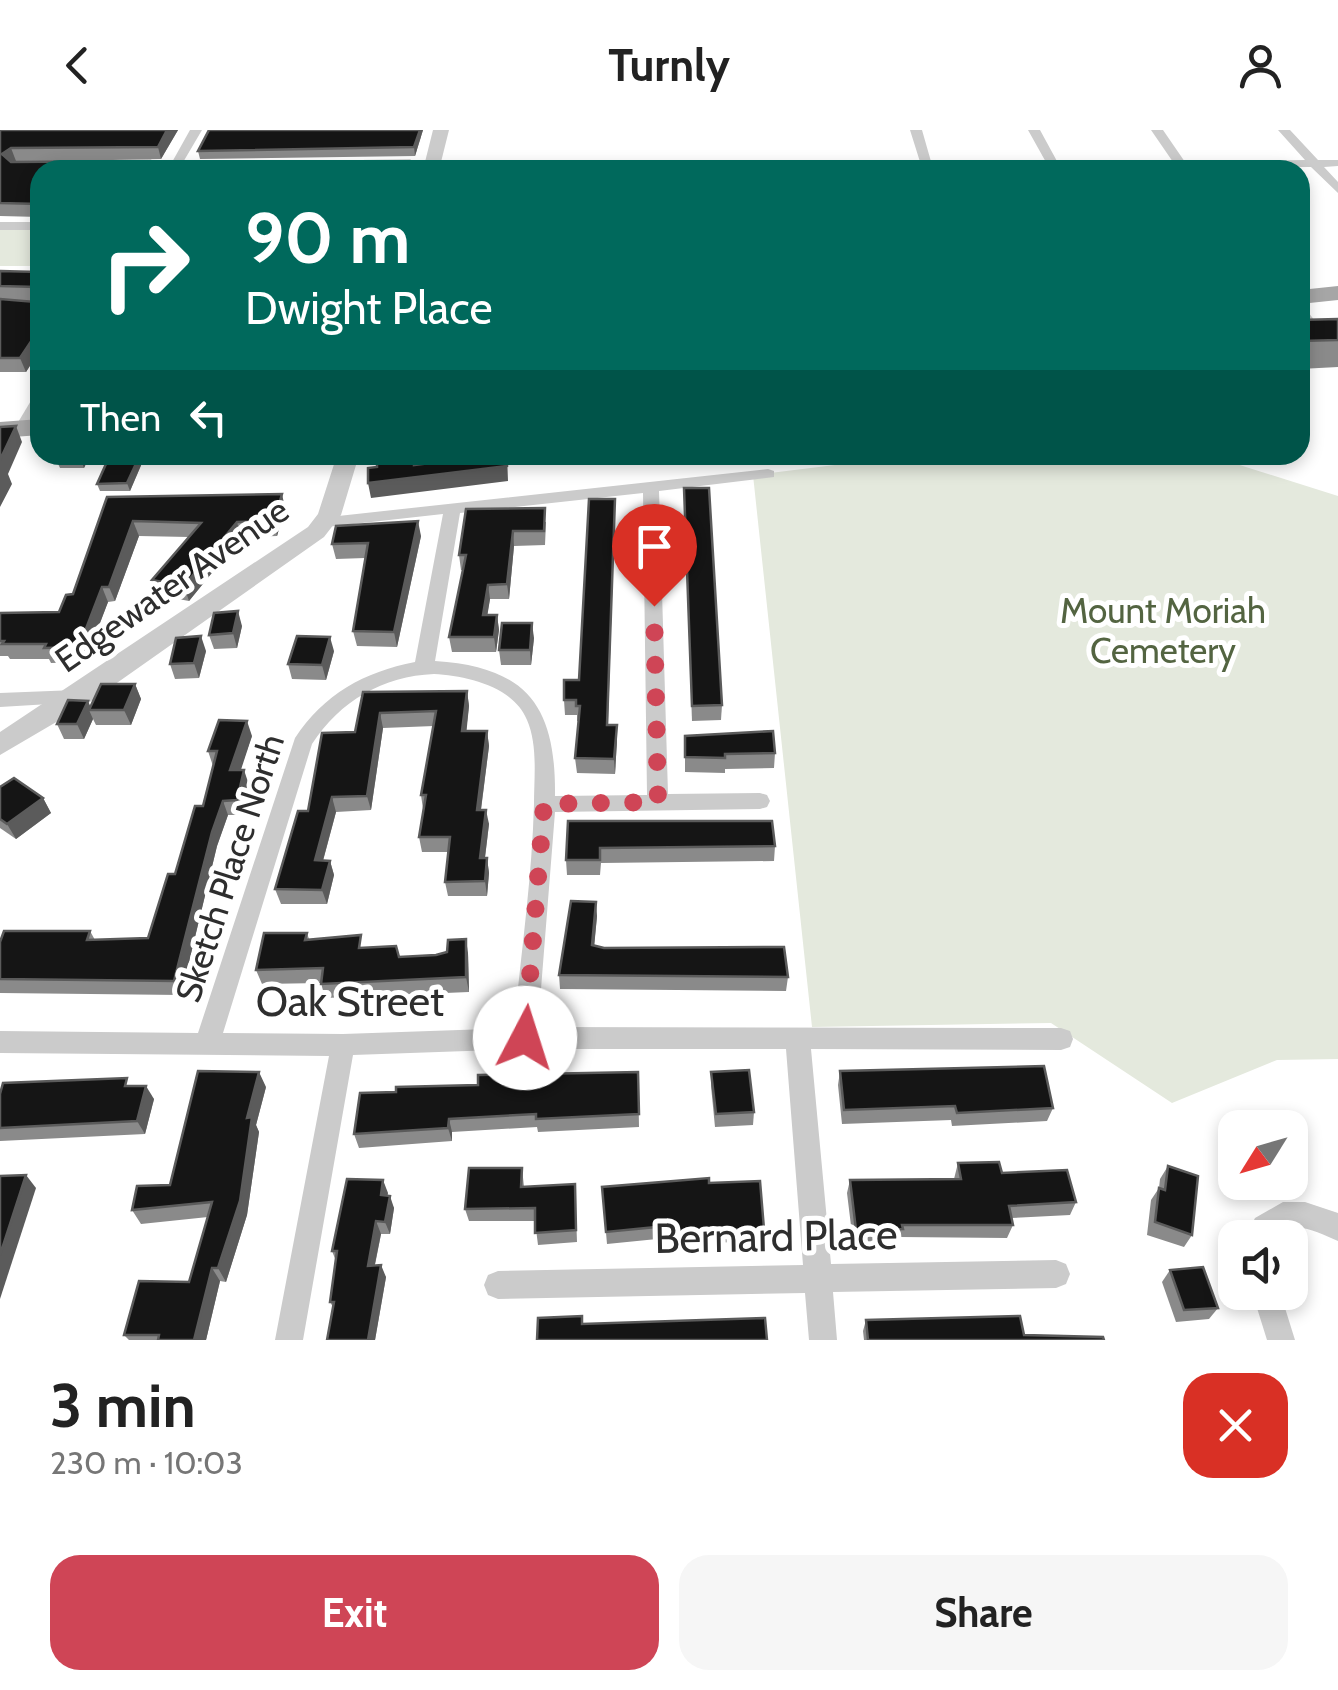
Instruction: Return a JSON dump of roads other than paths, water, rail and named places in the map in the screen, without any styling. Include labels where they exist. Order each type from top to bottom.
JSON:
[{"type":"main road","points":[[1310,296],[1338,293]]},
{"type":"street","points":[[179,160],[196,130]]},
{"type":"street","points":[[434,160],[441,130]]},
{"type":"street","points":[[916,130],[925,160]]},
{"type":"street","points":[[1034,130],[1050,160]]},
{"type":"street","points":[[1156,130],[1178,160]]},
{"type":"street","points":[[1284,130],[1338,189]]},
{"type":"street","points":[[1310,163],[1338,163]]},
{"type":"street","points":[[0,226],[30,226]]},
{"type":"street","points":[[1310,324],[1320,338]]},
{"type":"street","name":"Edgewater Avenue","points":[[4,743],[303,543],[326,522],[345,465]]},
{"type":"street","points":[[326,522],[768,474]]},
{"type":"street","points":[[651,488],[658,802]]},
{"type":"street","points":[[452,509],[424,668],[497,682],[528,705],[545,749],[525,1038]]},
{"type":"street","name":"Sketch Place North","points":[[208,1041],[302,743],[312,725],[344,696],[387,676],[424,668]]},
{"type":"street","points":[[0,700],[78,697]]},
{"type":"street","points":[[0,700],[14,718],[4,743]]},
{"type":"street","points":[[544,804],[760,801]]},
{"type":"street","name":"Oak Street","points":[[1,1044],[208,1041],[343,1045],[525,1038],[1060,1038]]},
{"type":"street","points":[[798,1041],[823,1340]]},
{"type":"street","points":[[289,1340],[343,1045]]},
{"type":"street","points":[[1272,1220],[1310,1215],[1338,1228]]},
{"type":"street","name":"Bernard Place","points":[[498,1286],[816,1276],[1056,1274]]},
{"type":"street","points":[[1272,1310],[1281,1340]]},
{"type":"park label","name":"Mount Moriah Cemetery","points":[[1163,631]]}]
